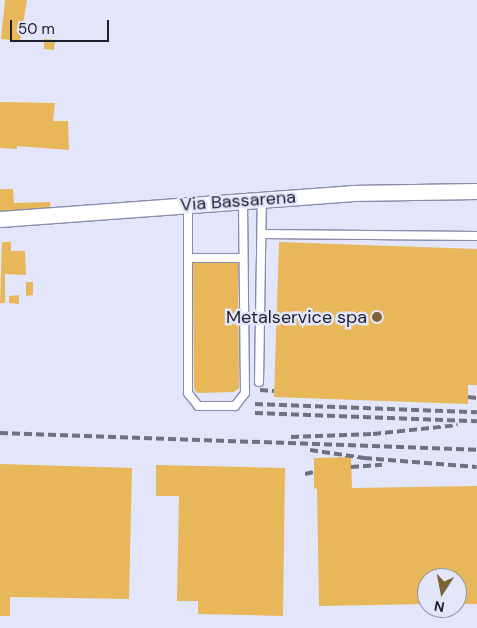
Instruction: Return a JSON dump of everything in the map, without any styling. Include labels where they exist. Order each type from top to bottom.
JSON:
[{"type":"street","name":"Via Bassarena","points":[[0,219],[87,214],[188,203],[350,193],[477,191]]},
{"type":"lane","points":[[259,382],[262,199]]},
{"type":"lane","points":[[188,203],[188,393],[198,406],[235,406],[245,393],[243,200]]},
{"type":"lane","points":[[262,234],[477,236]]},
{"type":"lane","points":[[188,258],[244,258]]},
{"type":"building","points":[[5,0],[27,0],[20,41],[1,39]]},
{"type":"building","points":[[44,39],[55,40],[54,50],[44,49]]},
{"type":"building","points":[[0,102],[55,103],[53,121],[68,121],[69,150],[17,146],[17,149],[0,148]]},
{"type":"building","points":[[0,189],[13,189],[14,203],[50,202],[51,214],[0,215]]},
{"type":"building","points":[[2,242],[11,242],[11,251],[25,251],[26,275],[5,274],[5,303],[0,303]]},
{"type":"building","name":"Metalservice spa","points":[[279,242],[477,249],[477,385],[468,385],[468,404],[274,397]]},
{"type":"building","points":[[193,263],[238,263],[239,388],[234,392],[197,393],[194,388]]},
{"type":"building","points":[[26,282],[33,282],[33,295],[26,296]]},
{"type":"building","points":[[19,295],[19,304],[9,303],[9,296]]},
{"type":"building","points":[[351,457],[352,488],[477,486],[477,604],[467,604],[467,568],[417,568],[417,604],[319,606],[317,488],[314,489],[314,458]]},
{"type":"building","points":[[0,464],[132,468],[129,599],[10,597],[10,616],[0,616]]},
{"type":"building","points":[[156,465],[285,468],[283,616],[198,614],[198,601],[177,601],[179,496],[156,496]]},
{"type":"railway","points":[[260,390],[274,391]]},
{"type":"railway","points":[[468,397],[477,398]]},
{"type":"railway","points":[[255,404],[477,412]]},
{"type":"railway","points":[[255,413],[477,421]]},
{"type":"railway","points":[[291,437],[373,434],[458,425]]},
{"type":"railway","points":[[0,433],[477,450]]},
{"type":"railway","points":[[310,450],[364,458],[477,467]]},
{"type":"railway","points":[[351,467],[382,465]]},
{"type":"railway","points":[[305,474],[314,472]]},
{"type":"place","name":"Metalservice spa","points":[[377,317]]}]
